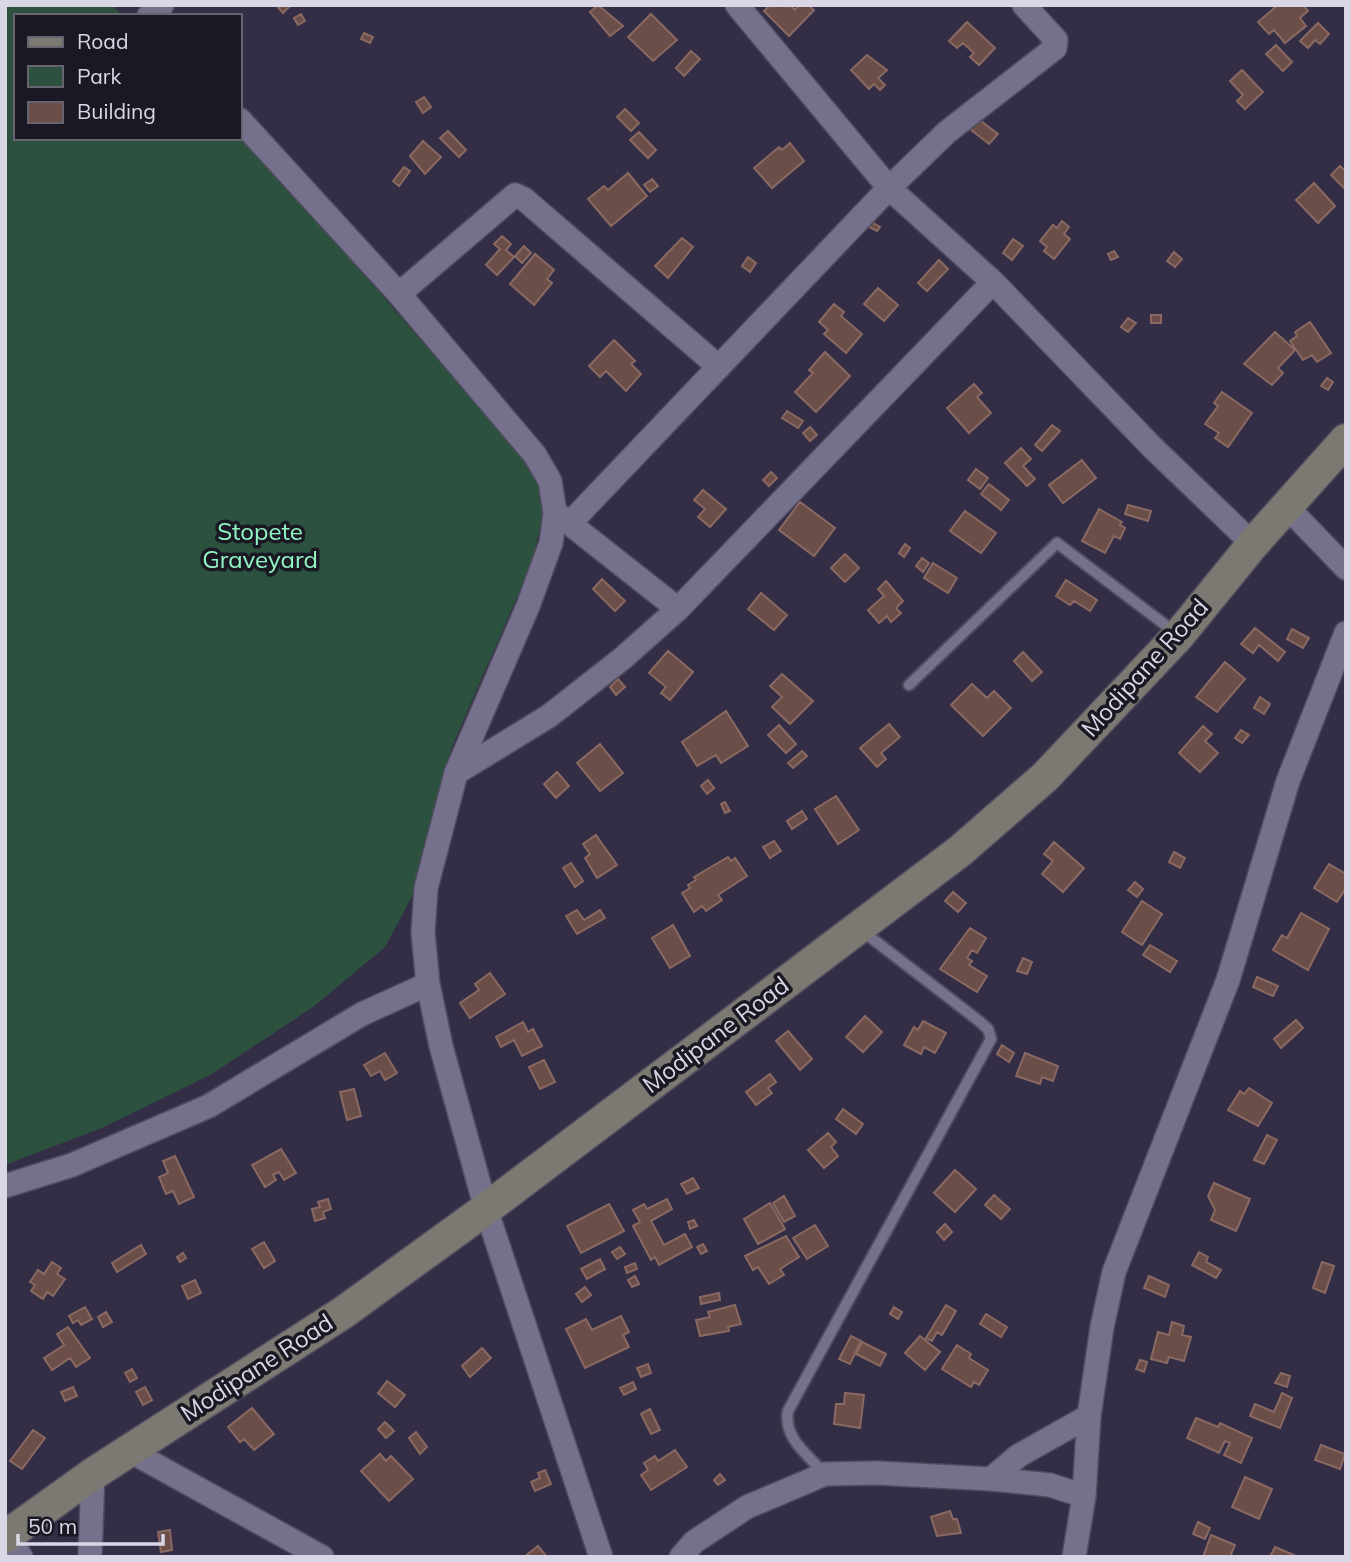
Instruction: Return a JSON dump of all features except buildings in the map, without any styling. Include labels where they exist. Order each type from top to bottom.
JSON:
[{"type":"main road","name":"Modipane Road","points":[[11,1543],[93,1474],[344,1312],[486,1209],[960,851],[1045,777],[1179,635],[1253,544],[1346,440]]},
{"type":"street","points":[[737,5],[889,188],[993,282],[1152,447],[1253,544]]},
{"type":"street","points":[[601,1557],[486,1209],[441,1046],[428,984],[423,933],[426,888],[456,773],[563,518],[719,367],[889,188],[947,132],[1055,48],[1056,40],[1024,5]]},
{"type":"street","points":[[242,122],[399,294],[535,454],[550,481],[563,518],[678,609]]},
{"type":"street","points":[[399,294],[515,195],[719,367]]},
{"type":"street","points":[[456,773],[549,716],[678,609],[993,282]]},
{"type":"street","points":[[1287,507],[1346,568]]},
{"type":"street","points":[[1073,1557],[1084,1496],[1089,1416],[1102,1328],[1114,1272],[1228,980],[1298,753],[1346,633]]},
{"type":"street","points":[[5,1186],[72,1165],[209,1106],[362,1014],[428,984]]},
{"type":"street","points":[[991,1479],[1018,1456],[1089,1416]]},
{"type":"street","points":[[130,1451],[322,1557]]},
{"type":"street","points":[[681,1557],[694,1542],[747,1507],[825,1474],[877,1473],[991,1479],[1050,1485],[1084,1496]]},
{"type":"street","points":[[90,1557],[93,1474]]},
{"type":"lane","points":[[909,685],[1057,543],[1179,635]]},
{"type":"lane","points":[[825,1474],[790,1436],[785,1424],[788,1411],[991,1039],[988,1029],[979,1021],[858,928]]},
{"type":"green space","name":"Stopete Graveyard","points":[[5,5],[112,5],[121,14],[14,14],[14,140],[242,140],[242,134],[539,476],[545,503],[533,560],[451,749],[417,887],[385,947],[313,1007],[212,1074],[104,1127],[5,1165]]}]
